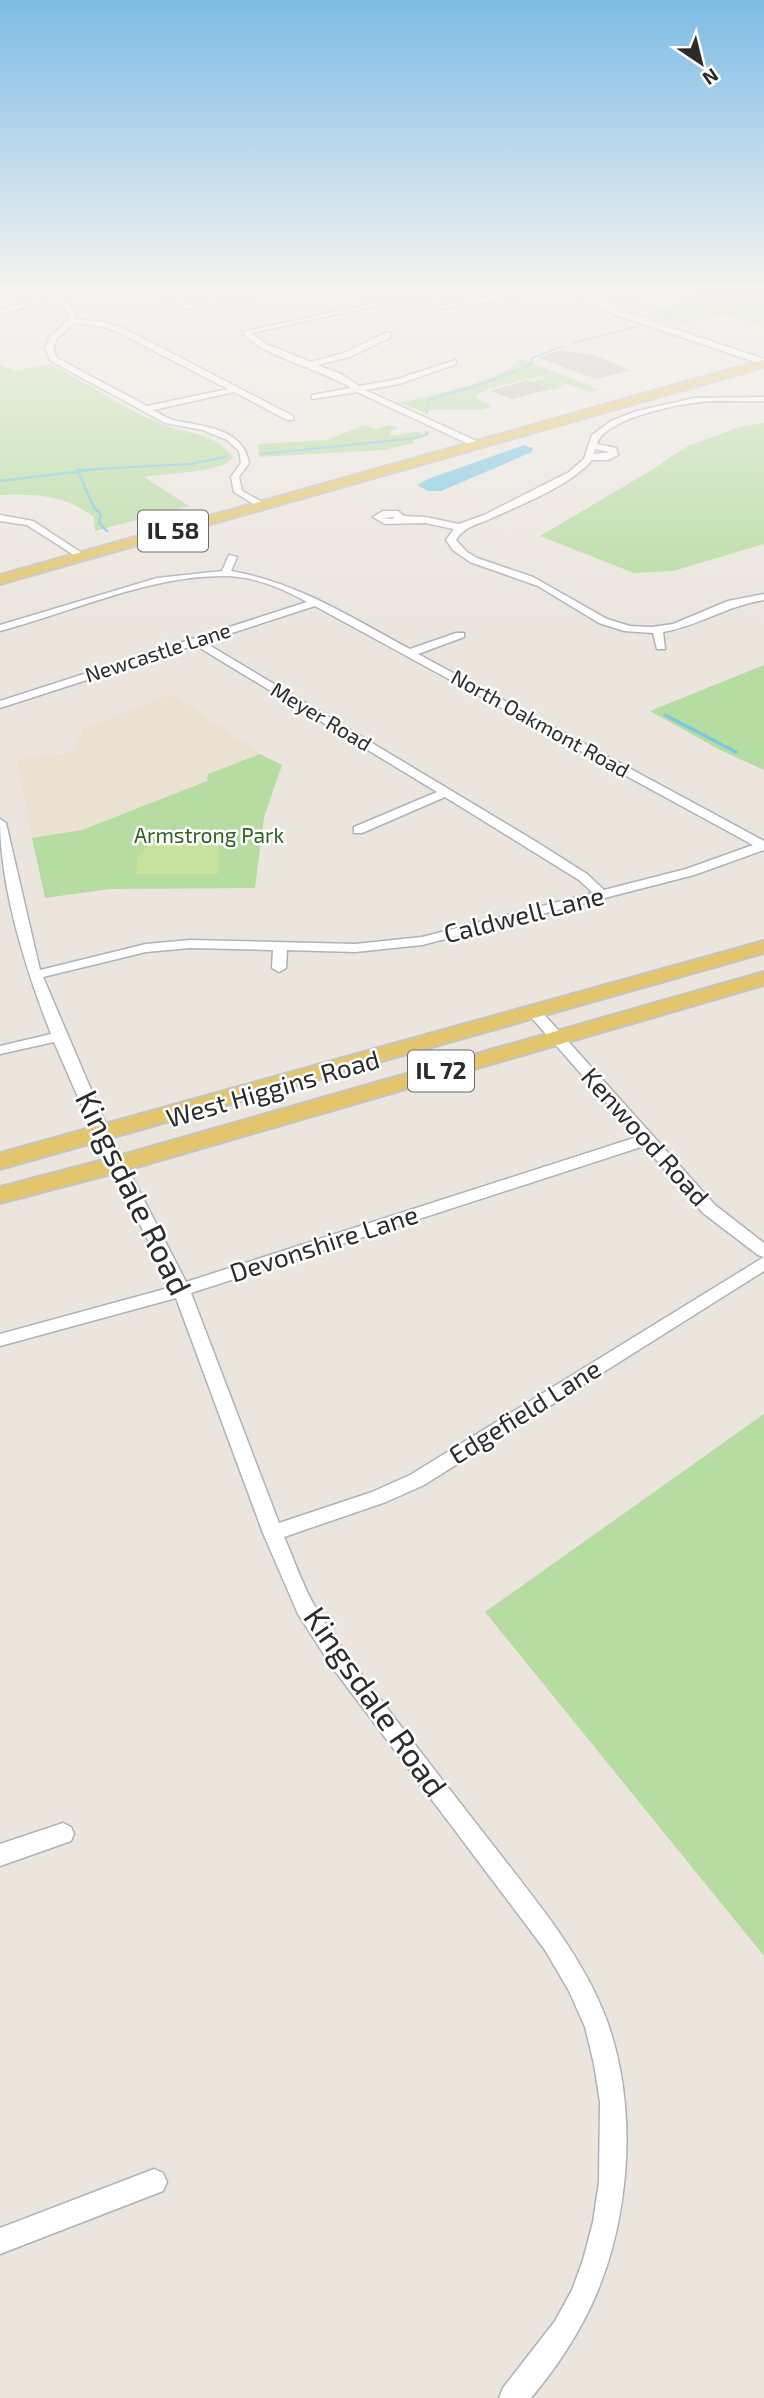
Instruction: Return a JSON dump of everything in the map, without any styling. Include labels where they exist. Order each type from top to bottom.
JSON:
[{"type":"main road","name":"IL 58","points":[[0,580],[249,498],[590,402]]},
{"type":"main road","name":"IL 58","points":[[0,569],[76,553],[263,506],[626,402]]},
{"type":"main road","name":"West Higgins Road","points":[[0,1161],[764,947]]},
{"type":"main road","name":"West Higgins Road","points":[[0,1195],[118,1164],[764,978]]},
{"type":"street","points":[[132,402],[169,421],[205,428],[230,438],[243,450],[246,463],[235,477],[238,492],[263,506]]},
{"type":"street","points":[[145,409],[178,402]]},
{"type":"street","points":[[258,402],[290,418]]},
{"type":"street","points":[[384,402],[478,445]]},
{"type":"street","points":[[401,519],[425,520],[460,527],[487,517],[572,474],[589,457],[595,437],[614,423],[689,402]]},
{"type":"street","points":[[589,457],[608,457],[615,453],[592,446]]},
{"type":"street","points":[[0,518],[30,523],[76,553]]},
{"type":"street","points":[[460,527],[451,540],[454,548],[467,557],[533,580],[566,597],[591,616],[617,627],[657,630],[691,623],[730,604],[764,597]]},
{"type":"street","points":[[226,573],[232,557]]},
{"type":"street","name":"North Oakmont Road","points":[[0,628],[144,584],[190,575],[226,573],[287,587],[763,846]]},
{"type":"street","name":"Newcastle Lane","points":[[0,705],[316,602]]},
{"type":"street","points":[[657,630],[662,647]]},
{"type":"street","points":[[410,653],[460,635]]},
{"type":"street","name":"Meyer Road","points":[[196,640],[542,850],[583,877],[602,895]]},
{"type":"street","points":[[358,830],[445,793]]},
{"type":"street","name":"Kingsdale Road","points":[[0,823],[35,975],[59,1037],[102,1134],[182,1290],[273,1534],[306,1608],[338,1661],[553,1942],[574,1975],[597,2026],[611,2091],[615,2138],[611,2197],[602,2236],[581,2301],[550,2354],[513,2398]]},
{"type":"street","name":"Caldwell Lane","points":[[35,975],[146,948],[190,944],[355,948],[422,942],[728,860],[763,846]]},
{"type":"street","points":[[279,968],[280,948]]},
{"type":"street","name":"Kenwood Road","points":[[535,1013],[709,1209],[764,1251]]},
{"type":"street","points":[[0,1050],[59,1037]]},
{"type":"street","name":"Devonshire Lane","points":[[0,1340],[182,1290],[645,1140]]},
{"type":"street","name":"Edgefield Lane","points":[[273,1534],[379,1497],[416,1480],[764,1263]]},
{"type":"street","points":[[0,1855],[63,1834]]},
{"type":"street","points":[[0,2241],[154,2182]]},
{"type":"shaded area","points":[[172,694],[260,754],[208,774],[208,780],[82,830],[32,838],[17,760],[74,752],[83,729]]},
{"type":"green space","points":[[0,402],[117,402],[161,424],[217,442],[233,457],[218,466],[206,469],[144,477],[189,506],[95,531],[94,517],[71,504],[38,495],[0,495]]},
{"type":"green space","points":[[483,402],[492,407],[481,410],[427,410],[427,413],[399,403]]},
{"type":"green space","points":[[764,423],[764,544],[673,571],[634,573],[540,536],[688,446],[740,427]]},
{"type":"green space","points":[[365,425],[376,429],[389,425],[398,428],[390,431],[390,435],[415,432],[423,434],[412,438],[414,443],[384,450],[259,457],[258,444],[327,440]]},
{"type":"green space","points":[[764,665],[764,770],[722,751],[650,711]]},
{"type":"green space","name":"Armstrong Park","points":[[260,754],[282,765],[264,817],[255,888],[110,889],[45,898],[32,838],[82,830],[207,781],[208,774]]},
{"type":"green space","points":[[218,832],[218,874],[136,874],[138,855],[157,839]]},
{"type":"green space","points":[[764,1414],[764,1956],[485,1612]]},
{"type":"water","points":[[524,445],[533,448],[532,452],[441,491],[428,491],[417,485],[428,479]]},
{"type":"waterway","points":[[427,413],[428,402]]},
{"type":"waterway","points":[[262,454],[416,438],[428,434],[426,432]]},
{"type":"waterway","points":[[78,470],[189,464],[226,457]]},
{"type":"waterway","points":[[0,481],[99,469]]},
{"type":"waterway","points":[[78,472],[95,509],[101,514],[99,523],[107,531]]},
{"type":"waterway","points":[[665,715],[736,752]]}]
